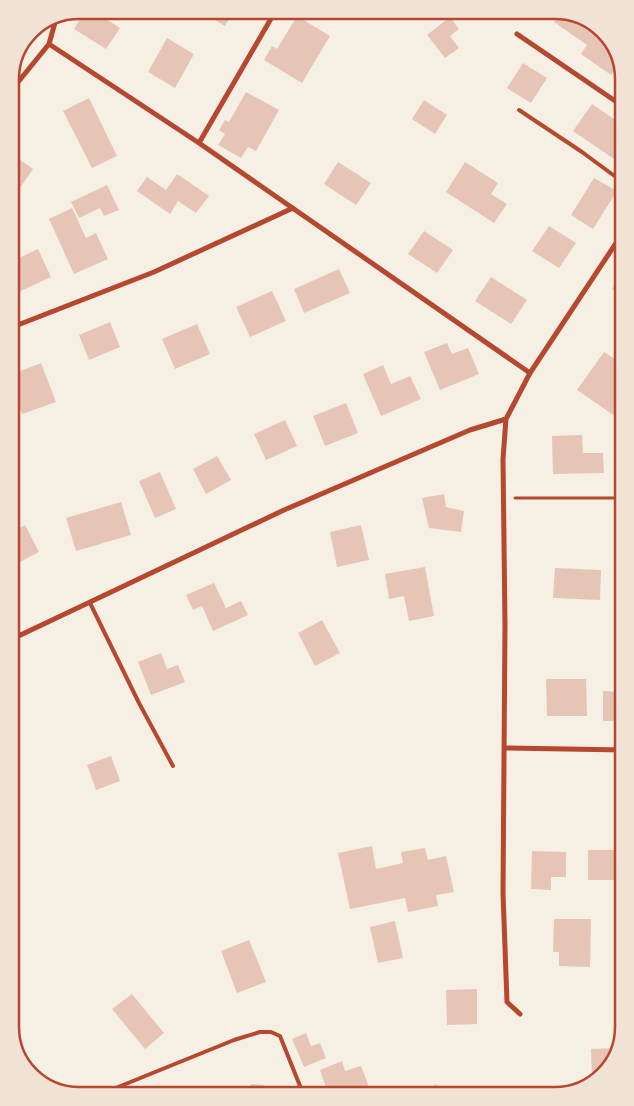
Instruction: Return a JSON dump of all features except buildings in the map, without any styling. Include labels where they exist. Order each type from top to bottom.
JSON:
[{"type":"street","points":[[199,143],[271,19]]},
{"type":"street","points":[[19,81],[49,44],[55,24]]},
{"type":"street","points":[[517,34],[615,101]]},
{"type":"street","points":[[49,44],[199,143],[530,373]]},
{"type":"street","points":[[19,324],[154,272],[293,208]]},
{"type":"street","points":[[520,1014],[507,1002],[504,893],[503,459],[506,419],[530,373],[615,245]]},
{"type":"street","points":[[19,636],[284,510],[470,430],[506,419]]},
{"type":"street","points":[[505,748],[615,750]]},
{"type":"lane","points":[[519,110],[615,176]]},
{"type":"lane","points":[[90,603],[139,703],[174,766]]},
{"type":"lane","points":[[118,1087],[234,1040],[260,1032],[271,1032],[280,1036],[300,1087]]},
{"type":"path","points":[[504,498],[615,498]]}]
